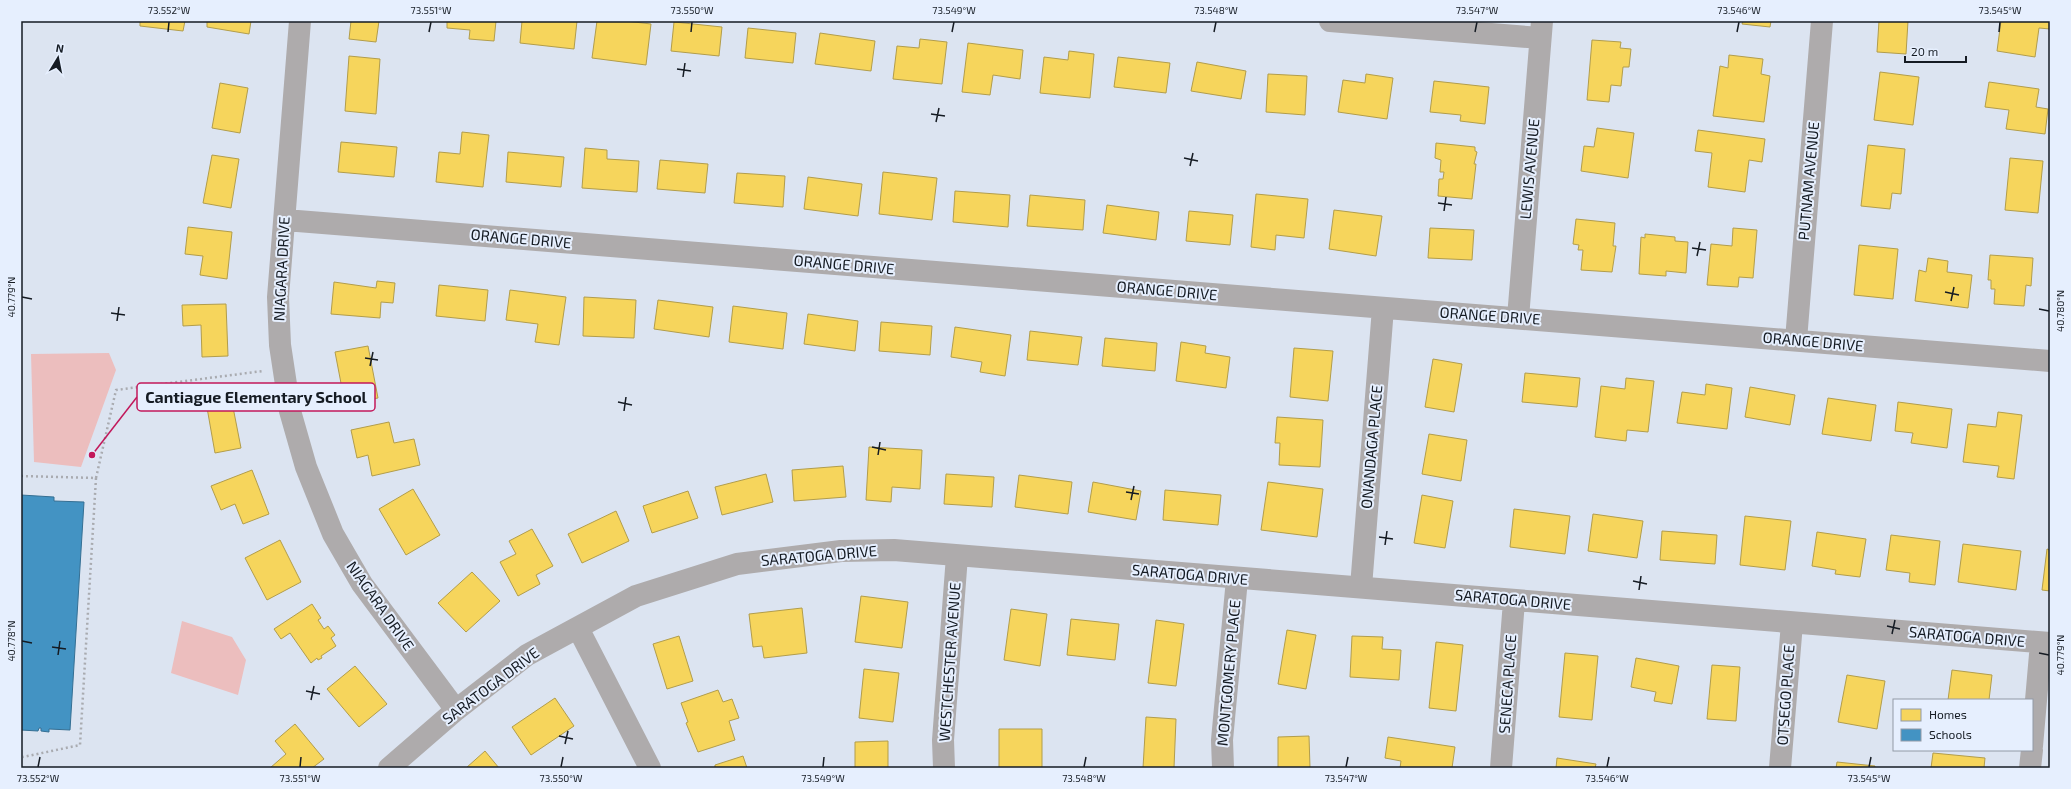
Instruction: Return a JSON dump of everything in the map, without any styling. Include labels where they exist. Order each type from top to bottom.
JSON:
[{"type":"street","name":"NIAGARA DRIVE","points":[[300,21],[278,297],[280,345],[290,411],[306,467],[333,534],[362,584],[456,710]]},
{"type":"street","points":[[1330,21],[1541,29]]},
{"type":"street","name":"PUTNAM AVENUE","points":[[1796,340],[1822,21]]},
{"type":"street","name":"LEWIS AVENUE","points":[[1518,318],[1541,29]]},
{"type":"street","name":"ORANGE DRIVE","points":[[285,220],[2050,361]]},
{"type":"street","name":"ONANDAGA PLACE","points":[[1360,587],[1383,308]]},
{"type":"street","name":"SARATOGA DRIVE","points":[[388,768],[456,710],[528,655],[636,596],[737,564],[842,551],[894,550],[1237,579],[1360,587],[1514,601],[2045,643]]},
{"type":"street","name":"WESTCHESTER AVENUE","points":[[944,768],[943,740],[957,556]]},
{"type":"street","name":"MONTGOMERY PLACE","points":[[1223,768],[1222,740],[1237,579]]},
{"type":"street","name":"SENECA PLACE","points":[[1501,768],[1514,601]]},
{"type":"street","name":"OTSEGO PLACE","points":[[1780,768],[1792,623]]},
{"type":"street","points":[[578,628],[650,768]]},
{"type":"street","points":[[2033,738],[2045,643]]},
{"type":"street","points":[[2030,768],[2032,751]]},
{"type":"path","points":[[23,757],[80,745],[96,478],[116,390],[284,369]]},
{"type":"path","points":[[21,476],[96,478]]},
{"type":"shaded area","points":[[109,353],[116,370],[81,467],[34,462],[31,354]]},
{"type":"shaded area","points":[[182,621],[232,637],[246,660],[238,695],[171,673]]},
{"type":"building: Homes","points":[[140,21],[185,21],[183,31],[140,26]]},
{"type":"building: Homes","points":[[207,21],[251,21],[249,34],[207,27]]},
{"type":"building: Homes","points":[[351,21],[379,21],[376,42],[349,39]]},
{"type":"building: Homes","points":[[447,21],[496,21],[494,41],[469,39],[470,30],[447,28]]},
{"type":"building: Homes","points":[[522,21],[577,21],[574,49],[520,43]]},
{"type":"building: Homes","points":[[597,21],[626,21],[651,24],[646,65],[592,58]]},
{"type":"building: Homes","points":[[1743,21],[1771,21],[1770,27],[1742,24]]},
{"type":"building: Homes","points":[[1879,21],[1908,21],[1906,54],[1877,52]]},
{"type":"building: Homes","points":[[2001,21],[2050,21],[2050,29],[2039,28],[2035,57],[1997,51]]},
{"type":"building: Homes","points":[[674,22],[722,27],[719,56],[671,51]]},
{"type":"building: Homes","points":[[748,28],[796,33],[793,63],[745,58]]},
{"type":"building: Homes","points":[[820,33],[875,41],[871,71],[815,64]]},
{"type":"building: Homes","points":[[920,39],[947,42],[942,84],[893,79],[897,46],[919,48]]},
{"type":"building: Homes","points":[[1592,40],[1621,42],[1620,48],[1631,49],[1629,67],[1623,67],[1621,86],[1611,85],[1609,102],[1587,100]]},
{"type":"building: Homes","points":[[968,43],[1023,50],[1020,79],[993,75],[990,95],[962,92]]},
{"type":"building: Homes","points":[[1069,51],[1094,54],[1090,98],[1040,93],[1044,57],[1068,60]]},
{"type":"building: Homes","points":[[1729,55],[1763,59],[1761,74],[1770,76],[1764,122],[1713,116],[1720,66],[1728,68]]},
{"type":"building: Homes","points":[[349,56],[380,59],[376,114],[345,111]]},
{"type":"building: Homes","points":[[1118,57],[1170,63],[1166,93],[1114,87]]},
{"type":"building: Homes","points":[[1197,62],[1246,71],[1241,99],[1191,91]]},
{"type":"building: Homes","points":[[1880,72],[1919,77],[1913,125],[1874,120]]},
{"type":"building: Homes","points":[[1268,74],[1307,76],[1305,115],[1266,112]]},
{"type":"building: Homes","points":[[1366,74],[1393,78],[1387,119],[1338,112],[1343,80],[1365,83]]},
{"type":"building: Homes","points":[[1434,81],[1489,87],[1485,124],[1460,121],[1461,115],[1430,112]]},
{"type":"building: Homes","points":[[1989,82],[2039,89],[2036,107],[2048,109],[2045,134],[2006,129],[2009,110],[1985,107]]},
{"type":"building: Homes","points":[[220,83],[248,88],[240,133],[212,128]]},
{"type":"building: Homes","points":[[1597,128],[1634,133],[1628,178],[1581,171],[1584,146],[1594,147]]},
{"type":"building: Homes","points":[[1698,130],[1765,139],[1762,162],[1749,160],[1745,192],[1708,187],[1712,153],[1695,151]]},
{"type":"building: Homes","points":[[462,132],[489,135],[483,187],[436,182],[439,152],[460,154]]},
{"type":"building: Homes","points":[[341,142],[397,147],[394,177],[338,172]]},
{"type":"building: Homes","points":[[1436,143],[1475,147],[1475,151],[1477,152],[1474,164],[1476,164],[1472,199],[1438,196],[1439,179],[1443,179],[1444,172],[1440,172],[1441,160],[1435,158]]},
{"type":"building: Homes","points":[[1868,145],[1905,149],[1901,194],[1892,193],[1890,209],[1861,206]]},
{"type":"building: Homes","points":[[585,148],[607,150],[607,159],[639,161],[637,192],[582,188]]},
{"type":"building: Homes","points":[[508,152],[564,157],[561,187],[506,182]]},
{"type":"building: Homes","points":[[212,155],[239,159],[231,208],[203,203]]},
{"type":"building: Homes","points":[[2010,158],[2043,161],[2038,213],[2005,210]]},
{"type":"building: Homes","points":[[660,160],[708,164],[705,193],[657,189]]},
{"type":"building: Homes","points":[[883,172],[937,178],[932,220],[879,214]]},
{"type":"building: Homes","points":[[737,173],[785,176],[783,207],[734,203]]},
{"type":"building: Homes","points":[[808,177],[862,184],[858,216],[804,209]]},
{"type":"building: Homes","points":[[955,191],[1010,195],[1008,227],[953,222]]},
{"type":"building: Homes","points":[[1256,194],[1308,199],[1304,238],[1276,235],[1275,250],[1251,247]]},
{"type":"building: Homes","points":[[1030,195],[1085,200],[1083,230],[1027,226]]},
{"type":"building: Homes","points":[[1107,205],[1159,212],[1156,240],[1103,233]]},
{"type":"building: Homes","points":[[1334,210],[1382,216],[1376,256],[1329,249]]},
{"type":"building: Homes","points":[[1189,211],[1233,215],[1230,245],[1186,241]]},
{"type":"building: Homes","points":[[1576,219],[1615,223],[1613,246],[1616,246],[1612,272],[1581,270],[1583,250],[1578,250],[1579,245],[1573,244]]},
{"type":"building: Homes","points":[[188,227],[232,232],[227,279],[200,275],[203,256],[185,254]]},
{"type":"building: Homes","points":[[1430,228],[1474,230],[1472,260],[1428,258]]},
{"type":"building: Homes","points":[[1733,228],[1757,230],[1753,278],[1739,277],[1738,287],[1707,285],[1711,244],[1732,246]]},
{"type":"building: Homes","points":[[1645,234],[1675,237],[1675,241],[1688,242],[1686,273],[1666,271],[1666,276],[1639,274],[1641,237],[1645,238]]},
{"type":"building: Homes","points":[[1859,245],[1898,249],[1893,299],[1854,295]]},
{"type":"building: Homes","points":[[1990,255],[2033,258],[2031,286],[2026,285],[2024,306],[1994,304],[1995,289],[1991,289],[1991,280],[1988,280]]},
{"type":"building: Homes","points":[[1928,258],[1948,261],[1947,272],[1972,275],[1968,308],[1915,301],[1919,270],[1926,272]]},
{"type":"building: Homes","points":[[377,281],[395,283],[393,303],[381,302],[380,318],[331,314],[334,282],[376,288]]},
{"type":"building: Homes","points":[[439,285],[488,290],[485,321],[436,316]]},
{"type":"building: Homes","points":[[510,290],[566,297],[559,345],[535,342],[538,324],[506,320]]},
{"type":"building: Homes","points":[[584,297],[636,300],[634,338],[583,336]]},
{"type":"building: Homes","points":[[658,300],[713,307],[709,337],[654,329]]},
{"type":"building: Homes","points":[[226,304],[228,356],[202,357],[201,325],[183,326],[182,305]]},
{"type":"building: Homes","points":[[733,306],[787,313],[783,349],[729,342]]},
{"type":"building: Homes","points":[[808,314],[858,321],[855,351],[804,344]]},
{"type":"building: Homes","points":[[881,322],[932,326],[930,355],[879,351]]},
{"type":"building: Homes","points":[[955,327],[1011,335],[1005,376],[980,372],[982,362],[951,357]]},
{"type":"building: Homes","points":[[1030,331],[1082,337],[1078,365],[1027,360]]},
{"type":"building: Homes","points":[[1105,338],[1157,343],[1155,371],[1102,366]]},
{"type":"building: Homes","points":[[1181,342],[1206,346],[1205,353],[1230,357],[1226,388],[1176,381]]},
{"type":"building: Homes","points":[[368,346],[378,398],[345,404],[335,352]]},
{"type":"building: Homes","points":[[1294,348],[1333,351],[1328,401],[1290,397]]},
{"type":"building: Homes","points":[[1433,359],[1462,364],[1454,412],[1425,407]]},
{"type":"building: Homes","points":[[1525,373],[1580,378],[1577,407],[1522,402]]},
{"type":"building: Homes","points":[[1626,378],[1654,381],[1648,432],[1627,430],[1626,441],[1595,437],[1601,386],[1625,389]]},
{"type":"building: Homes","points":[[1706,384],[1732,388],[1727,429],[1677,423],[1682,392],[1705,395]]},
{"type":"building: Homes","points":[[1750,387],[1795,395],[1790,425],[1745,417]]},
{"type":"building: Homes","points":[[231,397],[241,448],[215,453],[206,402]]},
{"type":"building: Homes","points":[[1828,398],[1876,405],[1871,441],[1822,434]]},
{"type":"building: Homes","points":[[1898,402],[1952,409],[1947,448],[1911,443],[1913,433],[1895,431]]},
{"type":"building: Homes","points":[[1998,412],[2022,415],[2014,479],[1997,477],[1999,466],[1963,462],[1968,424],[1996,427]]},
{"type":"building: Homes","points":[[1277,417],[1323,420],[1320,467],[1279,465],[1280,443],[1275,443]]},
{"type":"building: Homes","points":[[389,422],[394,443],[414,439],[420,465],[372,476],[368,455],[357,458],[351,430]]},
{"type":"building: Homes","points":[[1429,434],[1467,440],[1461,481],[1422,474]]},
{"type":"building: Homes","points":[[869,447],[922,450],[920,489],[892,487],[891,502],[866,500]]},
{"type":"building: Homes","points":[[843,466],[846,497],[794,501],[792,470]]},
{"type":"building: Homes","points":[[252,470],[269,514],[243,524],[235,504],[221,510],[211,486]]},
{"type":"building: Homes","points":[[766,474],[773,502],[722,515],[715,487]]},
{"type":"building: Homes","points":[[946,474],[994,477],[992,507],[944,504]]},
{"type":"building: Homes","points":[[1019,475],[1072,482],[1068,514],[1015,507]]},
{"type":"building: Homes","points":[[1093,482],[1141,491],[1136,520],[1088,512]]},
{"type":"building: Homes","points":[[1268,482],[1323,489],[1317,537],[1261,530]]},
{"type":"building: Homes","points":[[413,489],[440,535],[406,555],[379,509]]},
{"type":"building: Homes","points":[[1165,490],[1221,495],[1218,525],[1163,520]]},
{"type":"building: Homes","points":[[688,491],[698,518],[652,533],[643,506]]},
{"type":"building: Homes","points":[[1422,495],[1453,501],[1445,548],[1414,543]]},
{"type":"building: Homes","points":[[1514,509],[1570,516],[1565,554],[1510,547]]},
{"type":"building: Homes","points":[[616,511],[629,541],[582,563],[568,534]]},
{"type":"building: Homes","points":[[1593,514],[1643,521],[1637,558],[1588,551]]},
{"type":"building: Homes","points":[[1745,516],[1791,521],[1785,570],[1740,565]]},
{"type":"building: Homes","points":[[532,529],[553,566],[536,575],[540,584],[518,596],[500,562],[516,554],[509,541]]},
{"type":"building: Homes","points":[[1662,531],[1717,535],[1715,564],[1660,560]]},
{"type":"building: Homes","points":[[1817,532],[1866,539],[1860,577],[1835,574],[1836,570],[1812,566]]},
{"type":"building: Homes","points":[[1891,535],[1940,541],[1935,585],[1909,582],[1910,573],[1886,570]]},
{"type":"building: Homes","points":[[280,540],[301,582],[267,600],[245,558]]},
{"type":"building: Homes","points":[[1963,544],[2021,551],[2016,590],[1958,582]]},
{"type":"building: Homes","points":[[2047,549],[2050,550],[2050,591],[2042,590]]},
{"type":"building: Homes","points":[[472,572],[500,601],[466,632],[438,603]]},
{"type":"building: Homes","points":[[861,596],[908,602],[902,648],[855,642]]},
{"type":"building: Homes","points":[[312,604],[321,618],[318,620],[324,629],[328,626],[335,635],[331,638],[336,646],[321,656],[322,658],[318,660],[317,658],[311,663],[290,633],[281,639],[274,629]]},
{"type":"building: Homes","points":[[802,608],[807,653],[764,658],[762,646],[753,647],[749,614]]},
{"type":"building: Homes","points":[[1011,609],[1047,614],[1040,666],[1004,660]]},
{"type":"building: Homes","points":[[1071,619],[1119,624],[1115,660],[1067,655]]},
{"type":"building: Homes","points":[[1156,620],[1184,624],[1176,686],[1148,683]]},
{"type":"building: Homes","points":[[1287,630],[1316,635],[1306,689],[1278,684]]},
{"type":"building: Homes","points":[[679,636],[693,681],[667,689],[653,644]]},
{"type":"building: Homes","points":[[1352,636],[1383,637],[1382,649],[1401,650],[1399,680],[1350,677]]},
{"type":"building: Homes","points":[[1436,642],[1463,645],[1456,711],[1429,708]]},
{"type":"building: Homes","points":[[1565,653],[1598,656],[1592,720],[1559,717]]},
{"type":"building: Homes","points":[[1636,658],[1679,666],[1672,704],[1654,701],[1656,692],[1631,687]]},
{"type":"building: Homes","points":[[1712,665],[1740,667],[1736,721],[1707,719]]},
{"type":"building: Homes","points":[[355,666],[387,704],[359,727],[327,689]]},
{"type":"building: Homes","points":[[864,669],[899,673],[893,722],[859,718]]},
{"type":"building: Homes","points":[[1952,670],[1992,675],[1989,699],[1948,699]]},
{"type":"building: Homes","points":[[1847,675],[1885,681],[1877,729],[1838,722]]},
{"type":"building: Homes","points":[[718,690],[723,702],[732,699],[739,718],[729,721],[735,740],[698,752],[686,723],[688,722],[681,703]]},
{"type":"building: Homes","points":[[555,698],[574,726],[531,755],[512,727]]},
{"type":"building: Homes","points":[[1146,717],[1176,719],[1174,768],[1143,768]]},
{"type":"building: Homes","points":[[295,724],[324,759],[312,768],[270,768],[286,754],[275,741]]},
{"type":"building: Homes","points":[[999,729],[1042,729],[1042,768],[999,768]]},
{"type":"building: Homes","points":[[1309,736],[1310,768],[1278,768],[1278,737]]},
{"type":"building: Homes","points":[[1388,737],[1455,747],[1452,768],[1400,768],[1401,761],[1385,758]]},
{"type":"building: Homes","points":[[888,741],[888,768],[855,768],[855,742]]},
{"type":"building: Homes","points":[[485,751],[499,768],[466,768]]},
{"type":"building: Homes","points":[[1933,753],[1985,758],[1984,768],[1931,768]]},
{"type":"building: Homes","points":[[743,756],[747,768],[712,768],[715,767],[715,765]]},
{"type":"building: Homes","points":[[1557,758],[1596,764],[1595,768],[1556,768]]},
{"type":"building: Homes","points":[[1837,762],[1875,766],[1875,768],[1836,768]]},
{"type":"building: Schools","points":[[21,495],[54,497],[54,501],[84,502],[70,730],[49,729],[49,732],[41,731],[41,728],[39,728],[38,731],[21,730]]},
{"type":"place","name":"Cantiague Elementary School","points":[[92,455]]}]
